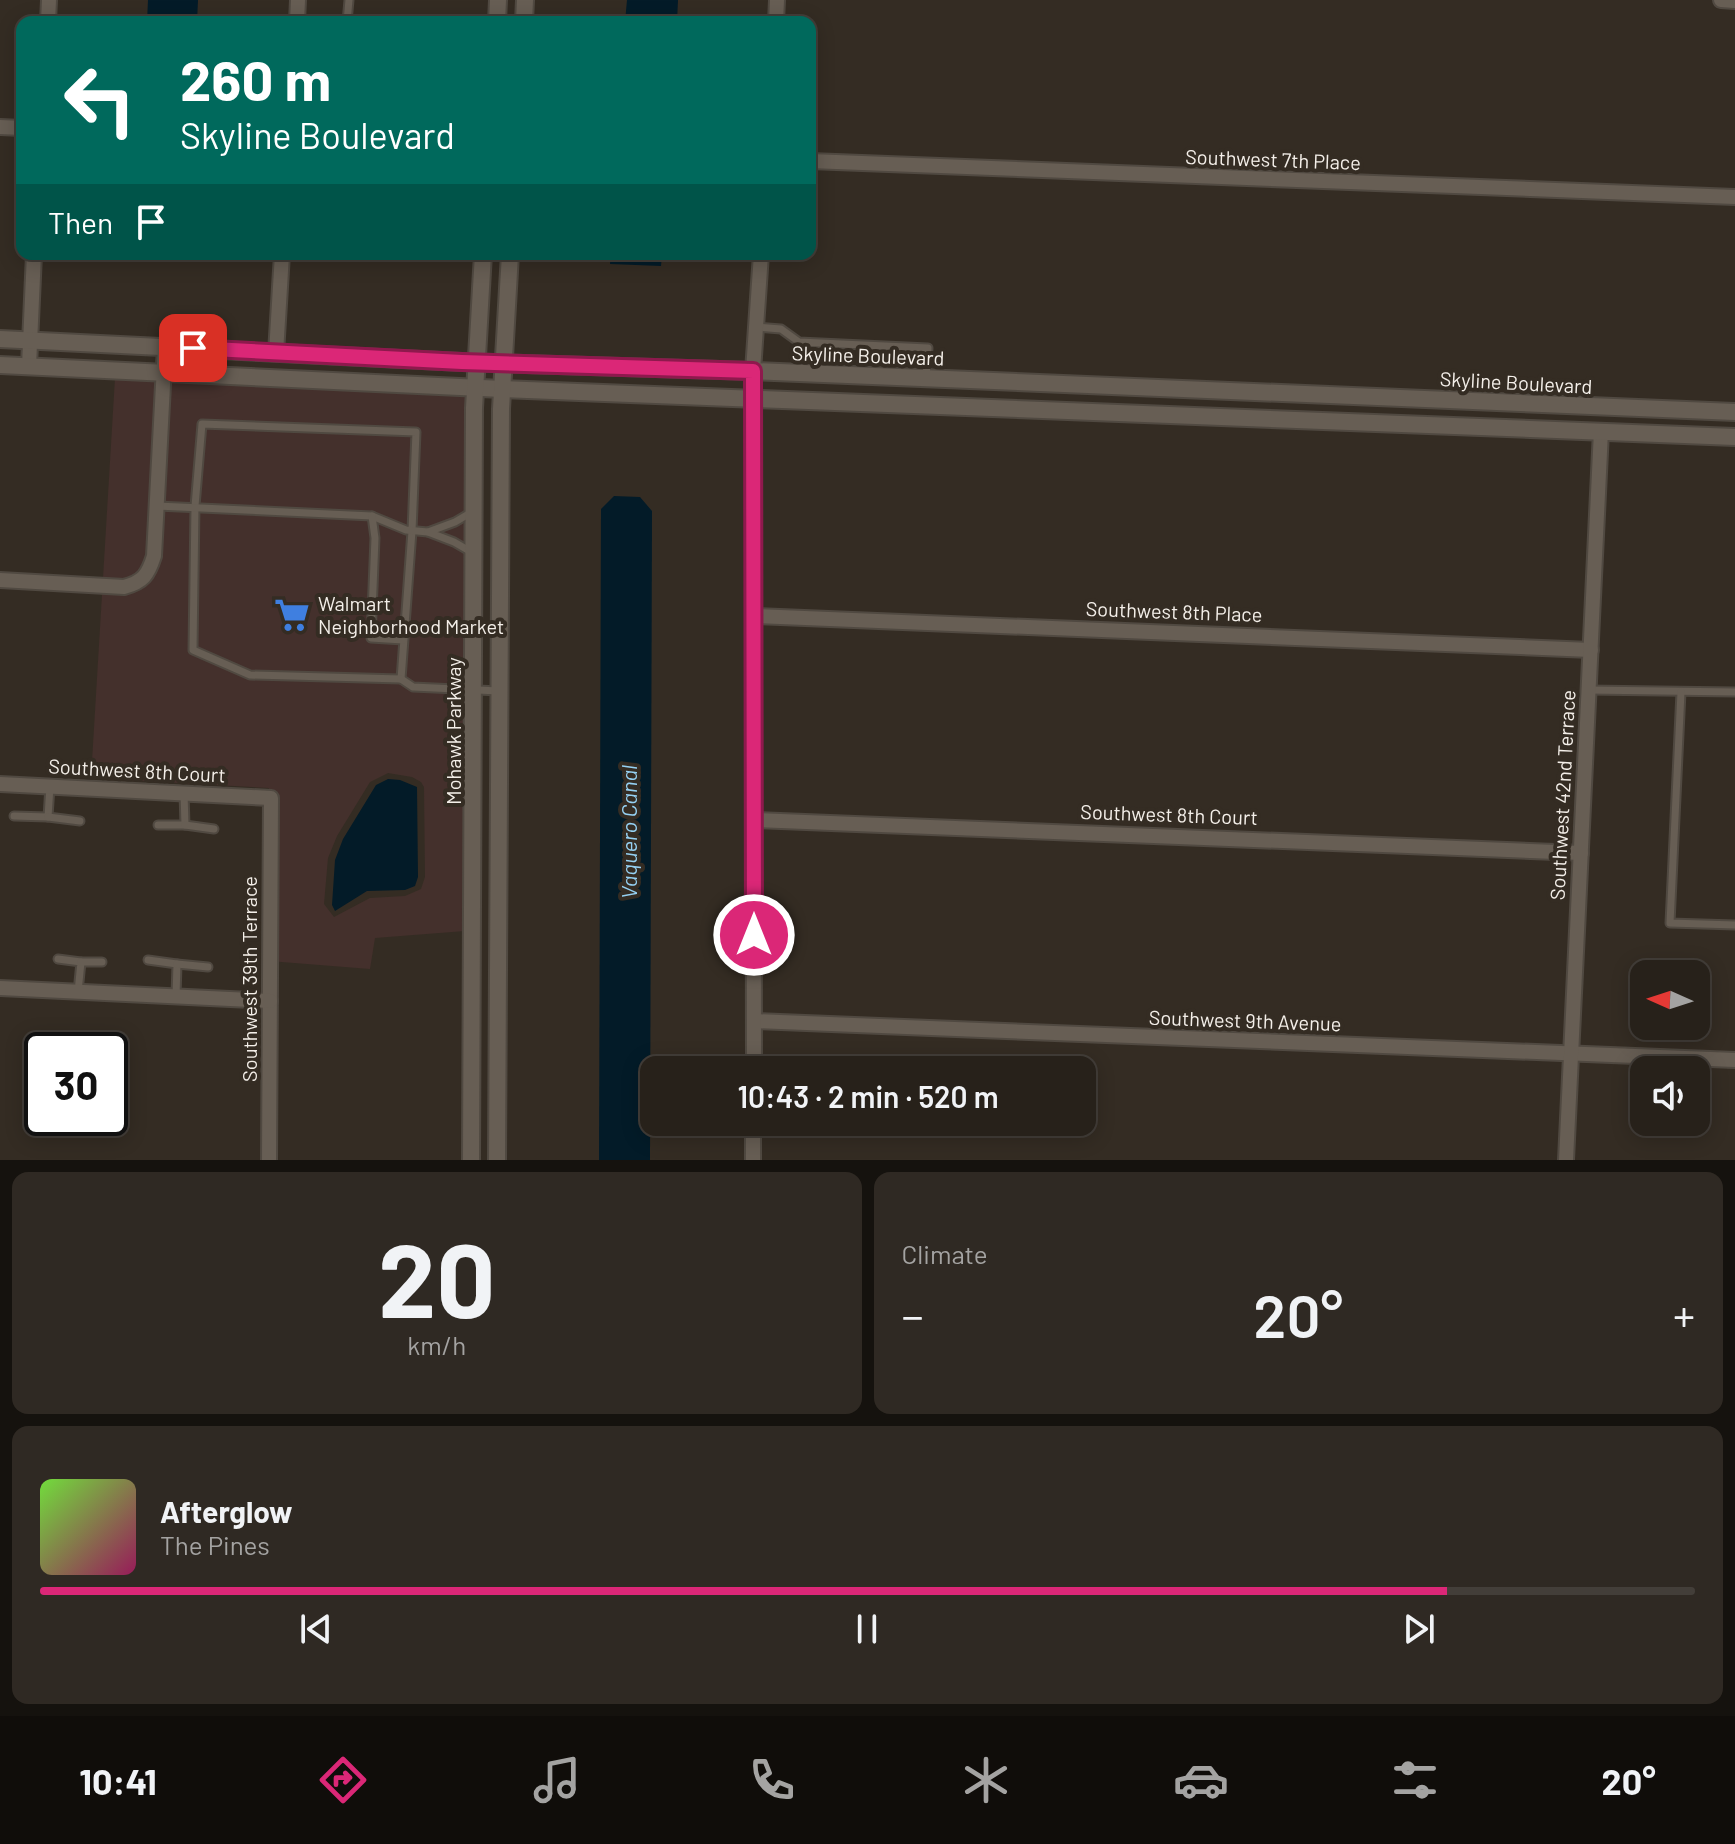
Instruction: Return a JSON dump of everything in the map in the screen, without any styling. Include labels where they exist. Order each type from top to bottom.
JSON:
[{"type":"street","points":[[1721,0],[1735,1]]},
{"type":"street","name":"Southwest 7th Place","points":[[816,161],[1735,197]]},
{"type":"street","points":[[29,366],[34,260]]},
{"type":"street","points":[[276,353],[282,260]]},
{"type":"street","name":"Mohawk Parkway","points":[[471,1160],[474,388],[483,260]]},
{"type":"street","points":[[497,1160],[502,389],[510,260]]},
{"type":"street","points":[[754,1056],[753,371],[761,260]]},
{"type":"street","name":"Skyline Boulevard","points":[[0,339],[476,362],[1735,412]]},
{"type":"street","points":[[0,580],[124,587],[140,583],[149,571],[154,556],[165,347]]},
{"type":"street","points":[[0,365],[474,388],[1735,437]]},
{"type":"street","points":[[1601,431],[1603,408]]},
{"type":"street","name":"Southwest 42nd Terrace","points":[[1566,1160],[1601,431]]},
{"type":"street","name":"Southwest 8th Place","points":[[755,616],[1591,650]]},
{"type":"street","name":"Southwest 8th Court","points":[[0,784],[271,798]]},
{"type":"street","name":"Southwest 39th Terrace","points":[[269,1160],[271,798]]},
{"type":"street","name":"Southwest 8th Court","points":[[755,820],[1581,853]]},
{"type":"street","points":[[0,988],[270,1001]]},
{"type":"street","name":"Southwest 9th Avenue","points":[[754,1021],[1735,1060]]},
{"type":"street","points":[[753,1136],[753,1160]]},
{"type":"lane","points":[[756,327],[781,329],[799,342],[928,348],[926,378]]},
{"type":"lane","points":[[401,679],[416,432],[202,424],[195,506],[193,650],[250,675],[401,679],[413,687],[499,691]]},
{"type":"lane","points":[[157,506],[372,516],[412,531],[428,532],[474,554]]},
{"type":"lane","points":[[428,532],[474,511]]},
{"type":"lane","points":[[372,516],[375,538],[371,638],[403,640]]},
{"type":"lane","points":[[1588,690],[1735,692]]},
{"type":"lane","points":[[1681,692],[1670,923],[1735,925]]},
{"type":"lane","points":[[48,817],[50,786]]},
{"type":"lane","points":[[184,793],[185,825]]},
{"type":"lane","points":[[14,816],[80,821]]},
{"type":"lane","points":[[158,825],[214,829]]},
{"type":"lane","points":[[58,959],[102,962]]},
{"type":"lane","points":[[148,960],[208,967]]},
{"type":"lane","points":[[78,992],[81,962]]},
{"type":"lane","points":[[176,996],[177,964]]},
{"type":"shaded area","points":[[115,378],[466,395],[465,931],[375,938],[370,969],[269,961],[269,788],[91,778]],"holes":[[[388,773],[412,777],[424,787],[425,877],[421,889],[405,896],[370,898],[334,917],[324,904],[328,858],[337,836],[370,782]]]},
{"type":"water","points":[[148,0],[198,0],[197,16],[147,16]]},
{"type":"water","points":[[627,0],[678,0],[677,16],[626,16]]},
{"type":"water","points":[[610,260],[662,260],[661,266],[610,264]]},
{"type":"water","name":"Vaquero Canal","points":[[614,496],[640,497],[652,511],[650,1056],[640,1056],[640,1136],[650,1136],[650,1160],[599,1160],[601,509]]},
{"type":"water","points":[[388,779],[417,787],[418,877],[415,886],[405,890],[367,891],[335,911],[332,905],[335,860],[343,839],[376,785]]},
{"type":"place","name":"Walmart Neighborhood Market","points":[[292,615]]},
{"type":"route","points":[[193,348],[462,362],[753,371],[754,935]]}]
